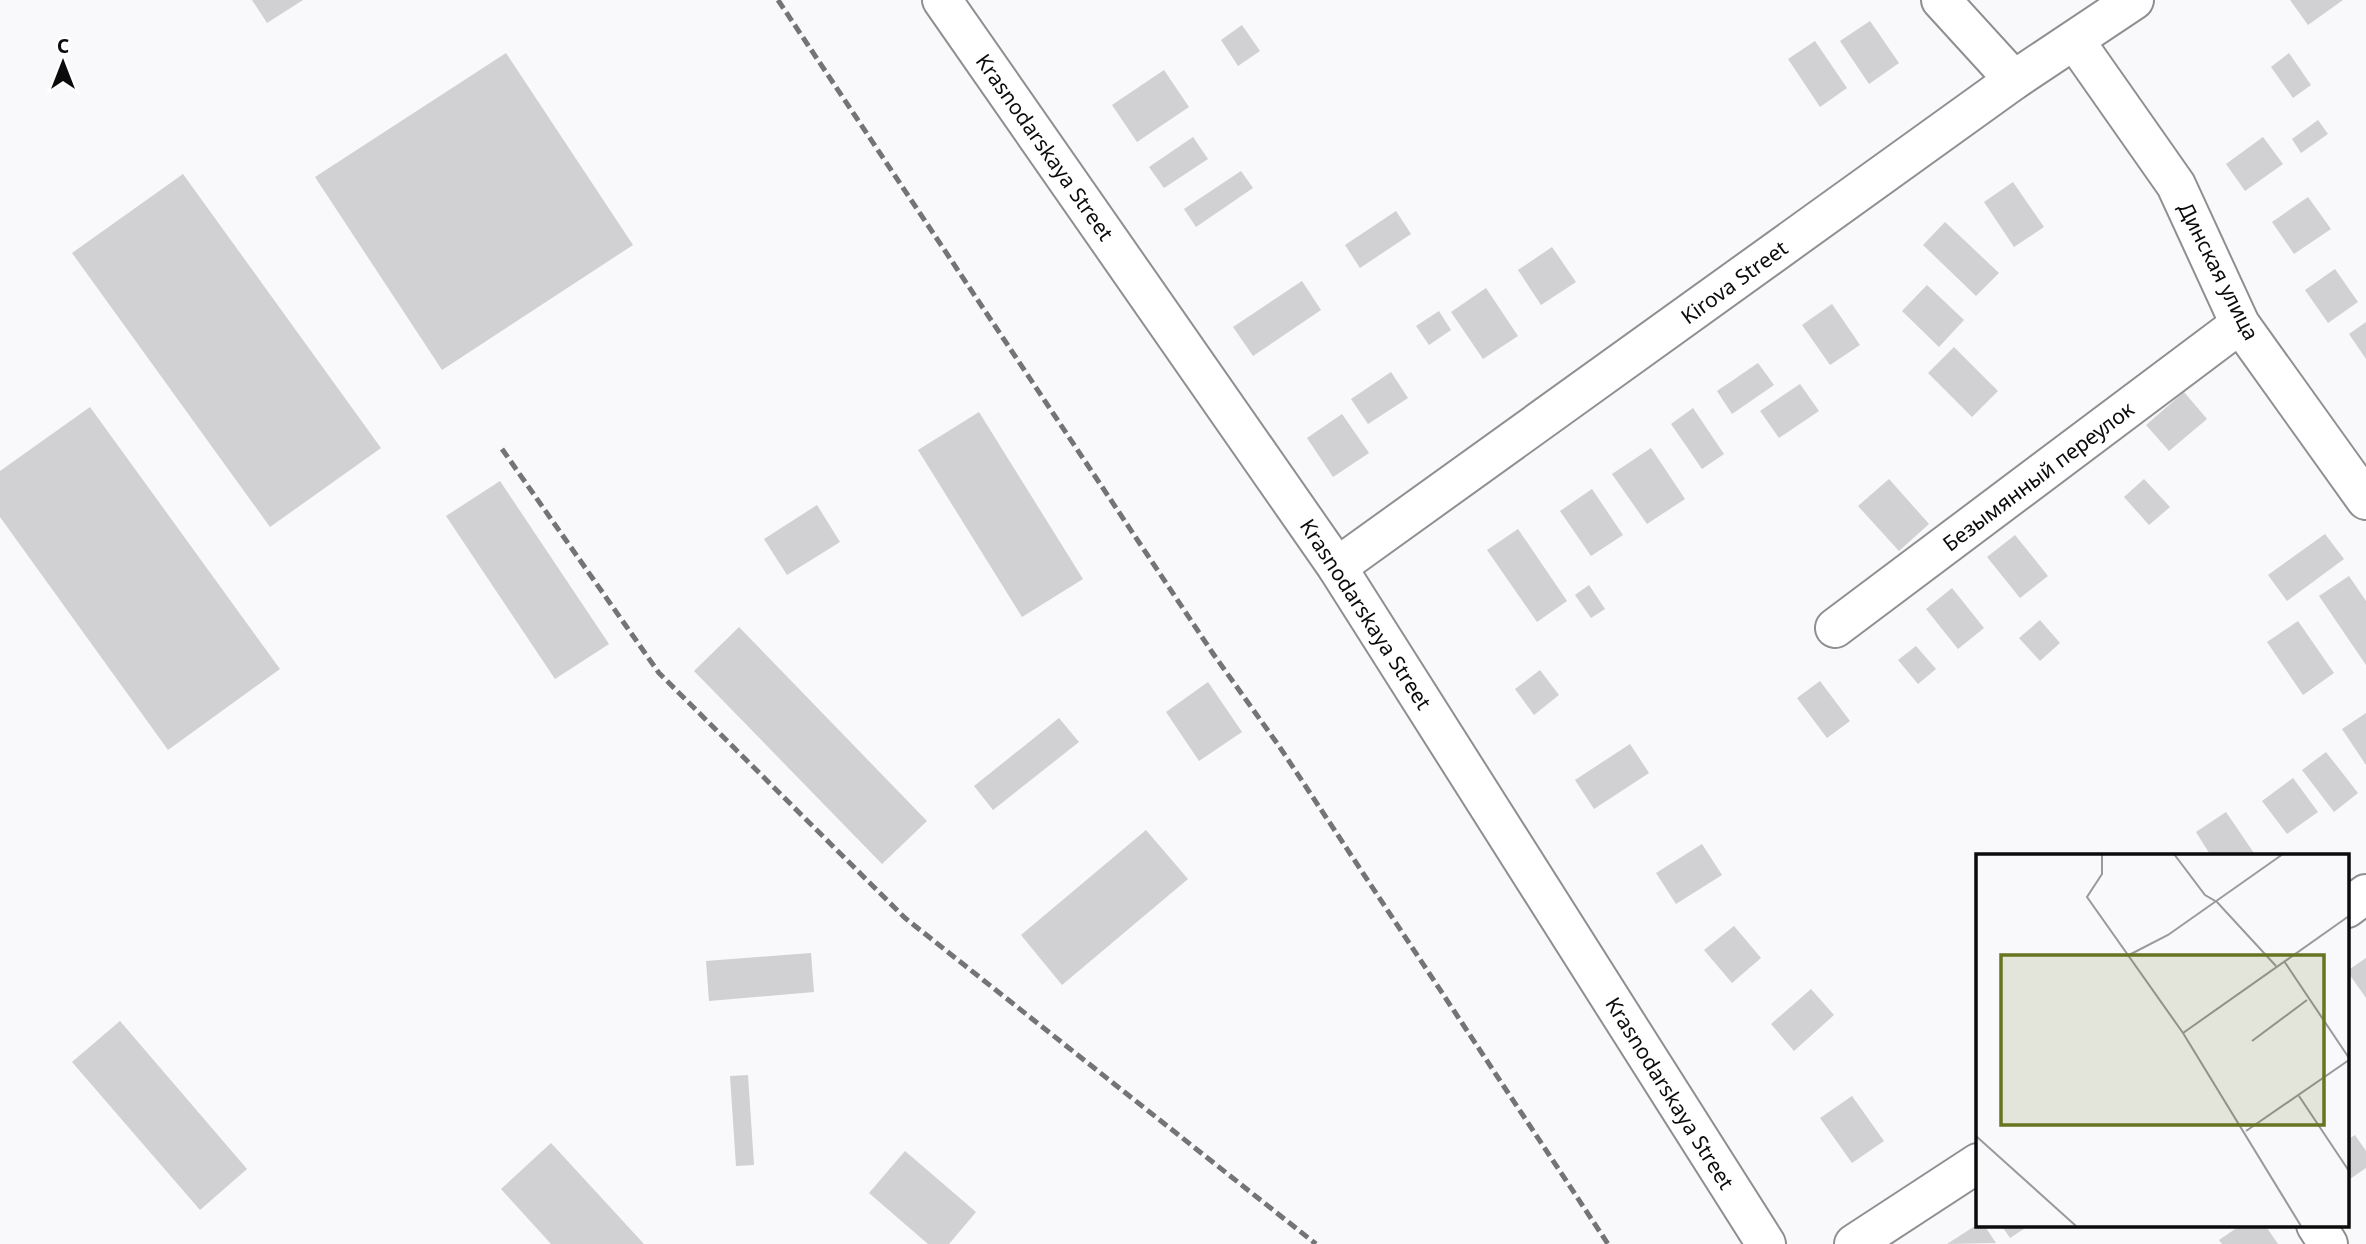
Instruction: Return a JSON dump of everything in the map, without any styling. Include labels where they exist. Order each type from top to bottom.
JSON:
[{"type":"street","name":"Krasnodarskaya Street","points":[[942,0],[1337,567],[1766,1244]]},
{"type":"street","points":[[1941,0],[2014,80]]},
{"type":"street","name":"Kirova Street","points":[[1337,567],[2014,80],[2134,0]]},
{"type":"street","name":"Динская улица","points":[[2075,41],[2176,185],[2240,324],[2366,500]]},
{"type":"street","name":"Безымянный переулок","points":[[1835,628],[2240,324]]},
{"type":"street","points":[[2348,907],[2366,894]]},
{"type":"street","points":[[1854,1244],[1976,1164]]},
{"type":"street","points":[[2317,1226],[2328,1244]]},
{"type":"building","points":[[252,0],[303,0],[267,23]]},
{"type":"building","points":[[2290,0],[2343,0],[2308,25]]},
{"type":"building","points":[[1870,21],[1899,63],[1869,84],[1840,41]]},
{"type":"building","points":[[1242,25],[1260,51],[1238,66],[1221,40]]},
{"type":"building","points":[[1815,41],[1847,88],[1820,107],[1788,59]]},
{"type":"building","points":[[506,53],[633,245],[442,370],[315,177]]},
{"type":"building","points":[[2289,53],[2311,85],[2293,98],[2271,67]]},
{"type":"building","points":[[1164,70],[1189,107],[1137,142],[1112,105]]},
{"type":"building","points":[[2318,120],[2328,134],[2301,153],[2292,139]]},
{"type":"building","points":[[1193,137],[1208,159],[1164,188],[1149,167]]},
{"type":"building","points":[[2263,137],[2283,164],[2245,191],[2226,164]]},
{"type":"building","points":[[1241,171],[1253,188],[1196,227],[1184,209]]},
{"type":"building","points":[[183,174],[381,448],[270,527],[72,253]]},
{"type":"building","points":[[2013,182],[2044,227],[2014,247],[1984,202]]},
{"type":"building","points":[[2308,197],[2331,229],[2294,254],[2272,222]]},
{"type":"building","points":[[1396,211],[1411,234],[1360,268],[1345,245]]},
{"type":"building","points":[[1945,222],[1999,273],[1976,296],[1923,245]]},
{"type":"building","points":[[1552,247],[1576,282],[1541,305],[1518,270]]},
{"type":"building","points":[[2335,269],[2358,302],[2328,323],[2305,290]]},
{"type":"building","points":[[1302,281],[1321,310],[1253,356],[1233,327]]},
{"type":"building","points":[[1927,285],[1964,320],[1939,347],[1902,311]]},
{"type":"building","points":[[1486,288],[1518,336],[1483,359],[1451,312]]},
{"type":"building","points":[[1832,304],[1860,345],[1830,365],[1802,325]]},
{"type":"building","points":[[1439,311],[1451,330],[1429,345],[1416,326]]},
{"type":"building","points":[[2366,322],[2366,359],[2349,334]]},
{"type":"building","points":[[1954,347],[1998,391],[1972,417],[1928,373]]},
{"type":"building","points":[[1758,363],[1774,385],[1732,414],[1717,391]]},
{"type":"building","points":[[1391,372],[1408,398],[1368,424],[1351,399]]},
{"type":"building","points":[[1800,384],[1819,411],[1779,438],[1760,411]]},
{"type":"building","points":[[2184,392],[2207,419],[2169,451],[2146,425]]},
{"type":"building","points":[[90,407],[280,669],[168,750],[0,517],[0,471]]},
{"type":"building","points":[[1693,408],[1724,454],[1702,469],[1671,424]]},
{"type":"building","points":[[979,412],[1083,579],[1022,617],[918,450]]},
{"type":"building","points":[[1342,414],[1369,453],[1333,477],[1307,438]]},
{"type":"building","points":[[1651,448],[1685,499],[1647,524],[1612,474]]},
{"type":"building","points":[[1889,479],[1929,524],[1899,551],[1858,506]]},
{"type":"building","points":[[2144,479],[2170,507],[2149,525],[2124,497]]},
{"type":"building","points":[[500,481],[609,644],[555,679],[446,516]]},
{"type":"building","points":[[1592,489],[1623,535],[1591,556],[1560,511]]},
{"type":"building","points":[[817,505],[840,542],[787,575],[764,539]]},
{"type":"building","points":[[1518,529],[1567,601],[1537,622],[1487,550]]},
{"type":"building","points":[[2325,534],[2344,559],[2287,601],[2268,575]]},
{"type":"building","points":[[2015,535],[2048,576],[2020,598],[1987,557]]},
{"type":"building","points":[[2349,576],[2366,601],[2366,665],[2319,596]]},
{"type":"building","points":[[1589,585],[1605,609],[1591,618],[1575,595]]},
{"type":"building","points":[[1952,588],[1984,628],[1958,649],[1926,609]]},
{"type":"building","points":[[2040,620],[2060,643],[2040,661],[2019,638]]},
{"type":"building","points":[[2298,621],[2334,673],[2303,695],[2267,642]]},
{"type":"building","points":[[739,627],[927,821],[882,864],[694,671]]},
{"type":"building","points":[[1916,646],[1936,669],[1918,684],[1898,660]]},
{"type":"building","points":[[1540,670],[1559,695],[1534,715],[1515,689]]},
{"type":"building","points":[[1820,681],[1850,721],[1827,738],[1797,698]]},
{"type":"building","points":[[1208,682],[1242,732],[1199,761],[1166,712]]},
{"type":"building","points":[[2366,713],[2366,765],[2342,729]]},
{"type":"building","points":[[1059,718],[1079,742],[993,810],[974,786]]},
{"type":"building","points":[[1630,744],[1649,773],[1594,809],[1575,780]]},
{"type":"building","points":[[2326,752],[2358,793],[2334,812],[2302,770]]},
{"type":"building","points":[[2293,778],[2318,812],[2287,834],[2262,801]]},
{"type":"building","points":[[2226,812],[2255,854],[2210,854],[2196,832]]},
{"type":"building","points":[[1146,830],[1188,879],[1062,985],[1021,935]]},
{"type":"building","points":[[1702,844],[1722,875],[1676,904],[1656,873]]},
{"type":"building","points":[[1734,926],[1761,958],[1732,983],[1704,950]]},
{"type":"building","points":[[811,953],[814,992],[709,1001],[706,961]]},
{"type":"building","points":[[2366,958],[2366,998],[2348,972]]},
{"type":"building","points":[[1811,989],[1834,1015],[1794,1051],[1771,1024]]},
{"type":"building","points":[[120,1021],[247,1169],[200,1210],[72,1062]]},
{"type":"building","points":[[748,1075],[754,1165],[736,1166],[730,1076]]},
{"type":"building","points":[[1852,1096],[1884,1141],[1852,1163],[1820,1118]]},
{"type":"building","points":[[2355,1135],[2366,1151],[2366,1168],[2348,1180],[2348,1139]]},
{"type":"building","points":[[551,1143],[644,1244],[551,1244],[501,1189]]},
{"type":"building","points":[[905,1151],[976,1212],[949,1244],[928,1244],[869,1193]]},
{"type":"building","points":[[1976,1225],[1985,1226],[1996,1243],[1947,1244]]},
{"type":"building","points":[[2002,1226],[2028,1226],[2010,1238]]},
{"type":"building","points":[[2240,1226],[2266,1226],[2278,1244],[2222,1244],[2219,1240]]},
{"type":"railway","points":[[778,0],[1214,655],[1279,746],[1608,1244]]},
{"type":"railway","points":[[502,449],[659,673],[905,918],[1316,1244]]}]
